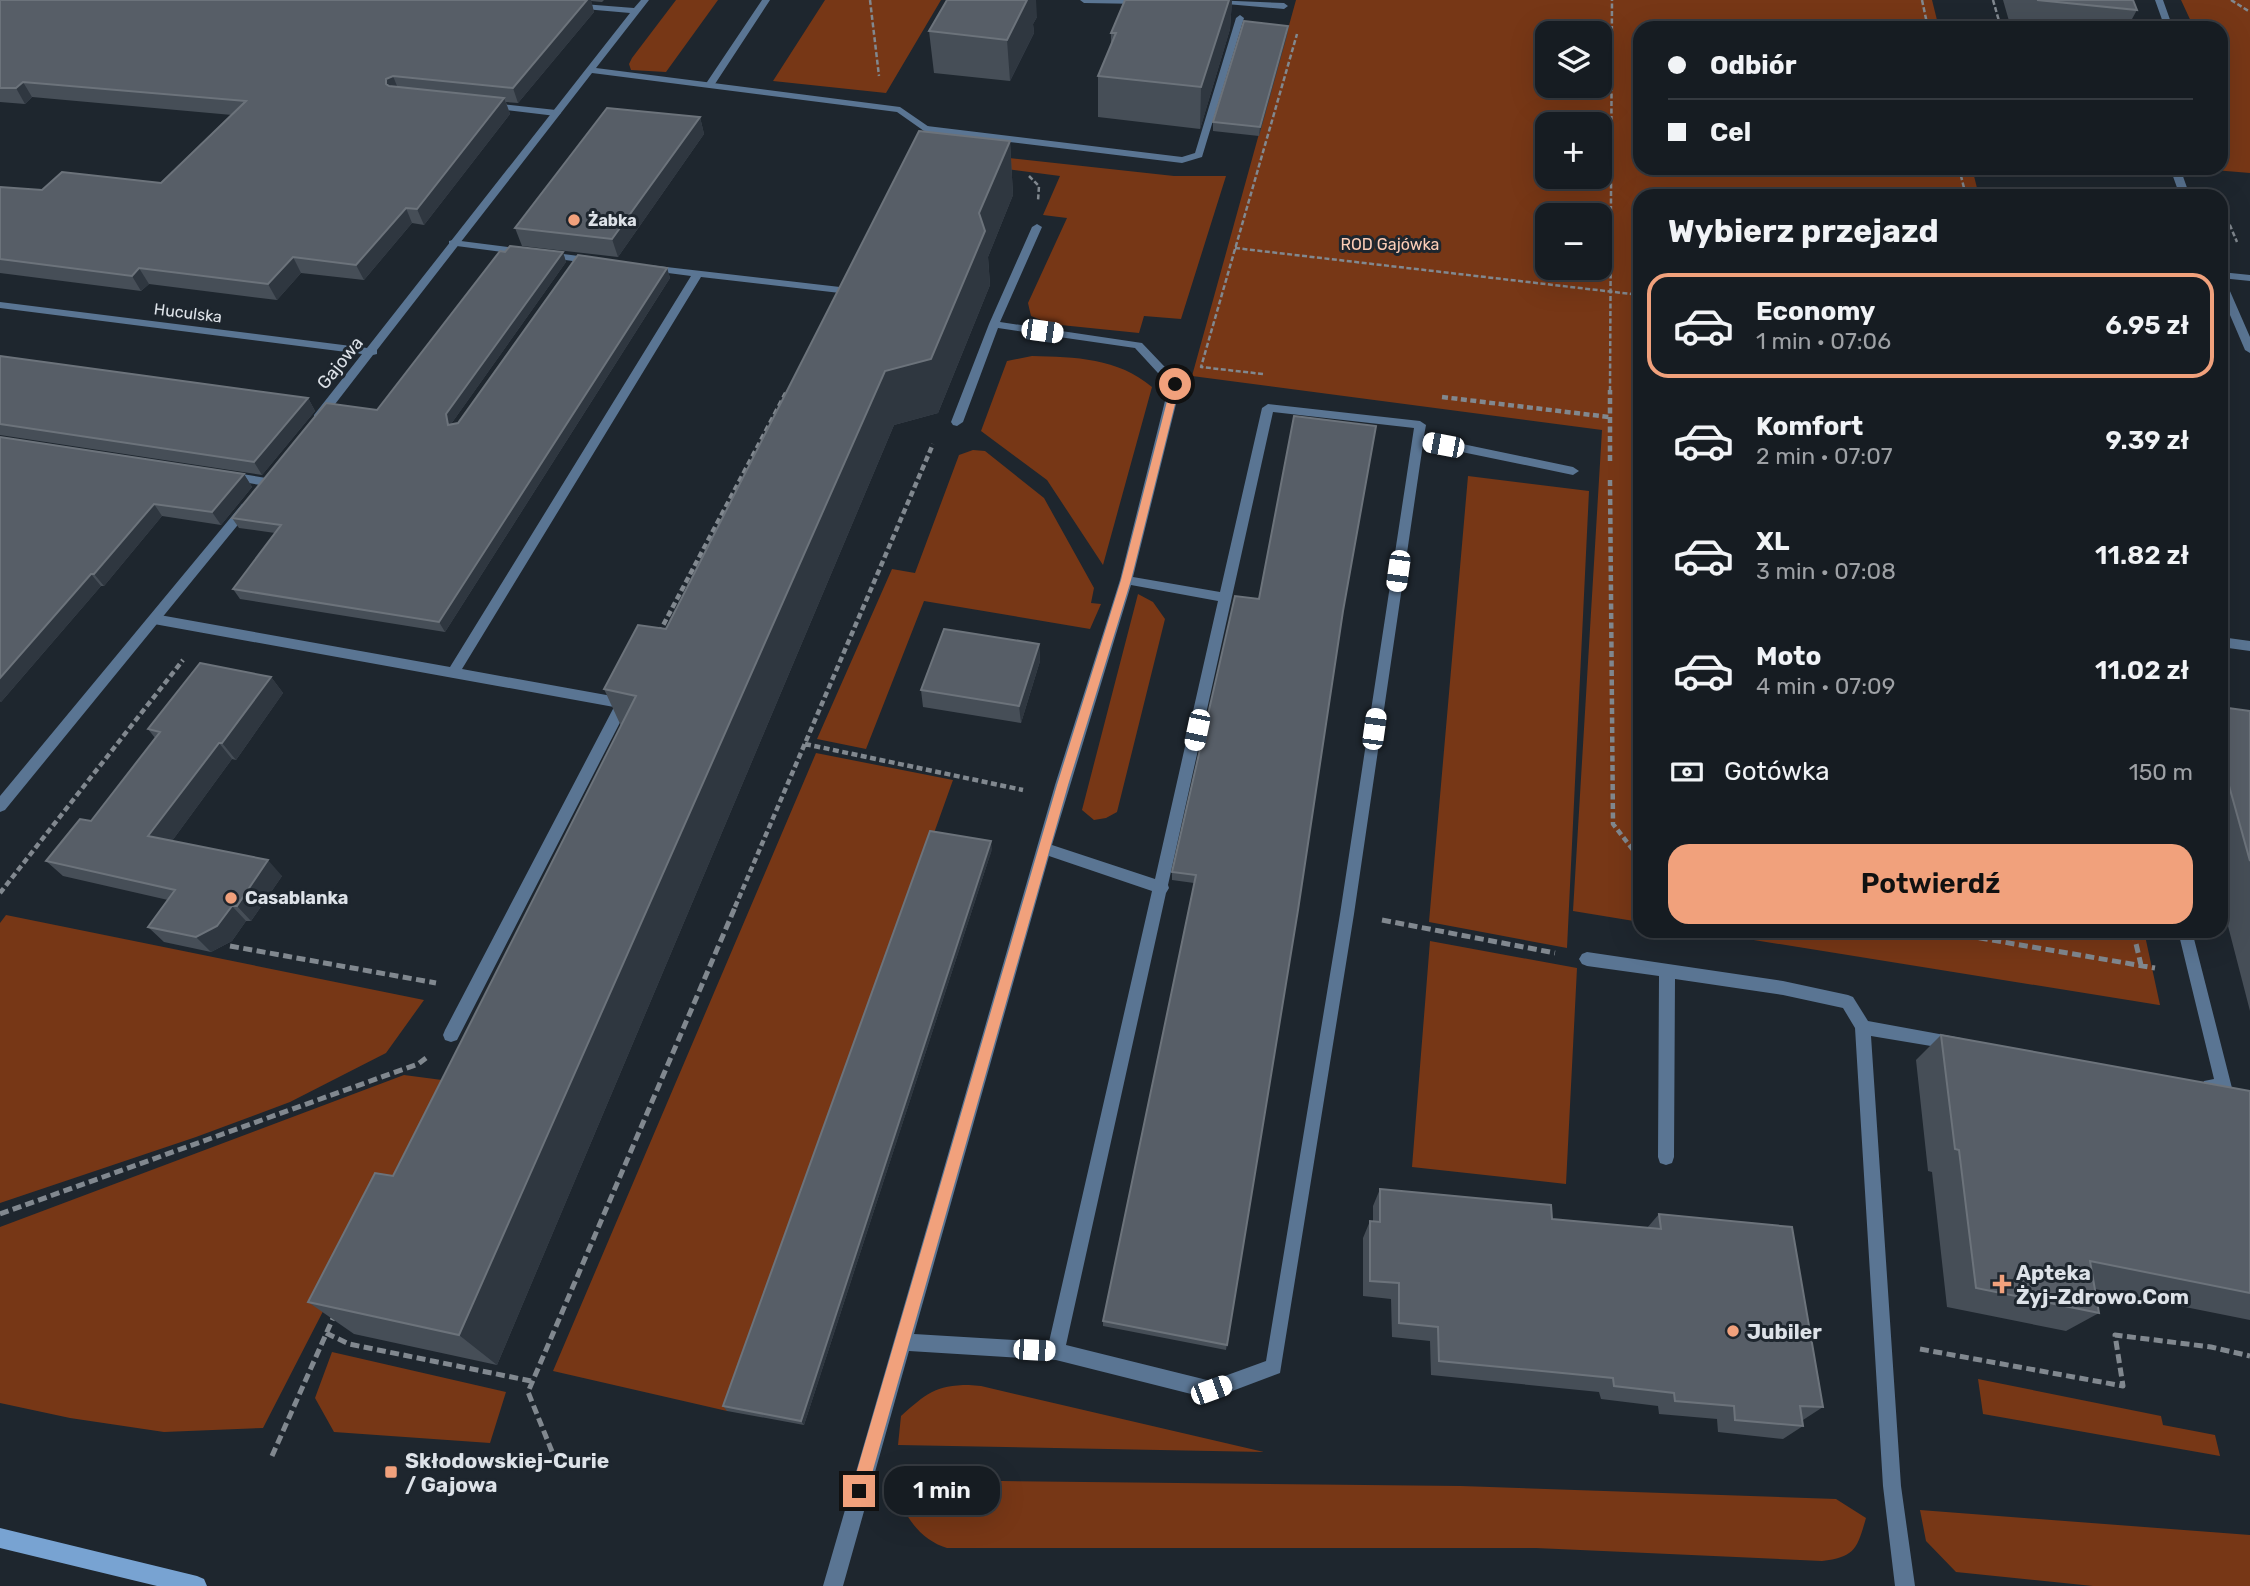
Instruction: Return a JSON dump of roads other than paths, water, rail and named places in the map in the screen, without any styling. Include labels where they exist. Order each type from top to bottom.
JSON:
[{"type":"street","name":"Gajowa","points":[[307,432],[373,352],[453,243],[645,0]]},
{"type":"street","points":[[710,85],[766,0]]},
{"type":"street","points":[[1084,0],[1150,1]]},
{"type":"street","points":[[1200,0],[1235,0],[1284,6]]},
{"type":"street","points":[[2159,0],[2166,21]]},
{"type":"street","points":[[568,4],[636,11]]},
{"type":"street","points":[[589,70],[883,107],[900,110],[928,129],[1182,160],[1199,155],[1240,18]]},
{"type":"street","points":[[482,106],[556,113]]},
{"type":"street","points":[[957,422],[994,324],[1037,227]]},
{"type":"street","points":[[453,243],[604,262]]},
{"type":"street","points":[[569,270],[577,259]]},
{"type":"street","points":[[631,265],[839,290]]},
{"type":"street","points":[[453,673],[698,274]]},
{"type":"street","points":[[2228,276],[2250,278]]},
{"type":"street","points":[[2228,298],[2250,350]]},
{"type":"street","name":"Huculska","points":[[0,305],[373,352]]},
{"type":"street","points":[[833,1586],[1059,797],[1126,580],[1175,384],[1138,345],[994,324]]},
{"type":"street","points":[[902,1342],[1056,1351],[1211,1390],[1274,1367],[1347,914],[1420,425],[1268,408],[1056,1351]]},
{"type":"street","points":[[1418,439],[1573,471]]},
{"type":"street","points":[[0,806],[270,477],[215,474]]},
{"type":"street","points":[[1126,580],[1226,598]]},
{"type":"street","points":[[153,619],[623,703],[451,1035]]},
{"type":"street","points":[[2228,643],[2250,646]]},
{"type":"street","points":[[1046,849],[1162,888]]},
{"type":"street","points":[[2186,938],[2224,1088],[2197,1084]]},
{"type":"street","points":[[1587,959],[1783,988],[1848,1002],[1863,1027],[1892,1486],[1905,1586]]},
{"type":"street","points":[[1666,1157],[1667,972]]},
{"type":"street","points":[[1863,1027],[1970,1045]]},
{"type":"street","points":[[0,1538],[197,1586]]},
{"type":"place","name":"Żabka","points":[[574,220]]},
{"type":"place","name":"Casablanka","points":[[231,898]]},
{"type":"place","name":"Apteka Żyj-Zdrowo.Com","points":[[2002,1284]]},
{"type":"place","name":"Jubiler","points":[[1733,1331]]},
{"type":"place","name":"Skłodowskiej-Curie / Gajowa","points":[[391,1472]]},
{"type":"park label","name":"ROD Gajówka","points":[[1390,244]]}]
